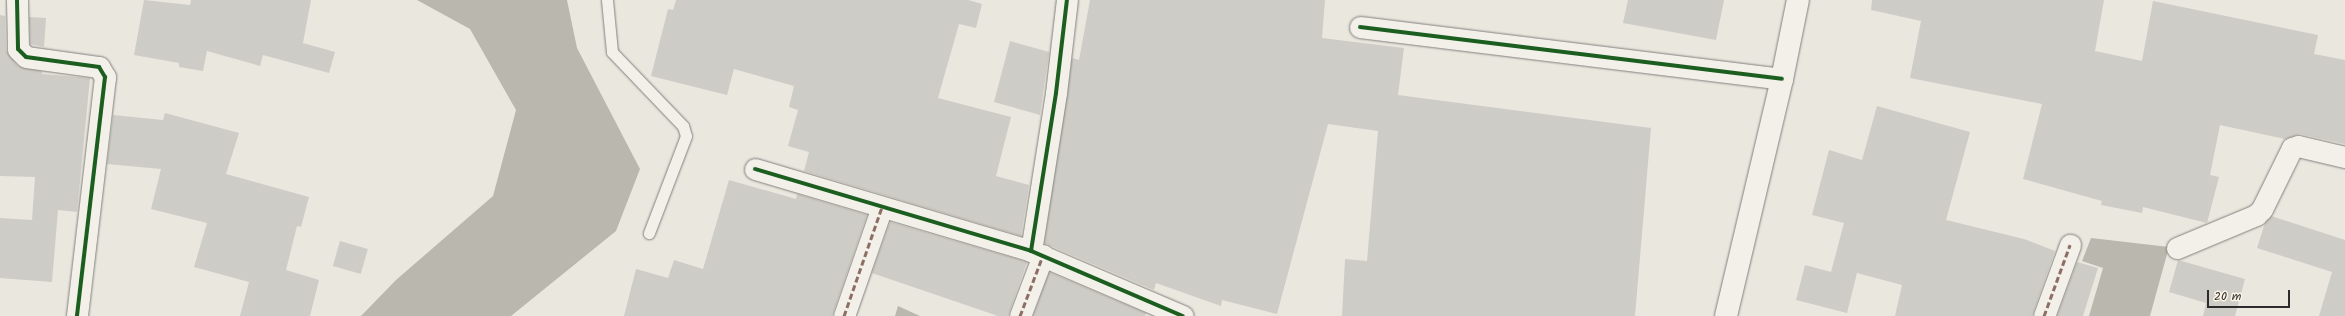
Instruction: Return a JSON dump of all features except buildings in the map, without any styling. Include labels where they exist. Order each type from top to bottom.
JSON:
[{"type":"street","points":[[17,0],[18,49],[22,54],[26,57],[98,67],[105,77],[77,316]]},
{"type":"street","points":[[1020,316],[1037,253],[1067,0]]},
{"type":"street","points":[[1726,316],[1782,79],[1798,0]]},
{"type":"street","points":[[1360,27],[1782,79]]},
{"type":"street","points":[[2177,248],[2256,215],[2262,209],[2292,148],[2298,146],[2345,157]]},
{"type":"street","points":[[755,169],[1037,253],[1183,316]]},
{"type":"street","points":[[844,316],[882,207]]},
{"type":"street","points":[[2044,316],[2070,245]]},
{"type":"lane","points":[[607,0],[612,52],[683,126],[686,136],[649,233]]},
{"type":"shaded area","points":[[417,0],[567,0],[577,48],[640,169],[616,231],[511,316],[361,316],[396,280],[493,196],[516,110],[470,29]]},
{"type":"shaded area","points":[[2091,238],[2169,247],[2150,316],[2089,316],[2103,268],[2082,261]]},
{"type":"shaded area","points":[[898,306],[920,316],[895,316]]},
{"type":"marked path","points":[[844,316],[882,207]]},
{"type":"marked path","points":[[2044,316],[2070,245]]},
{"type":"marked path","points":[[1020,316],[1043,255]]},
{"type":"cycle path","points":[[17,0],[18,49],[26,57],[99,67],[105,77],[77,316]]},
{"type":"cycle path","points":[[1031,251],[1056,93],[1067,0]]},
{"type":"cycle path","points":[[1360,27],[1782,79]]},
{"type":"cycle path","points":[[755,169],[1031,251],[1183,316]]}]
